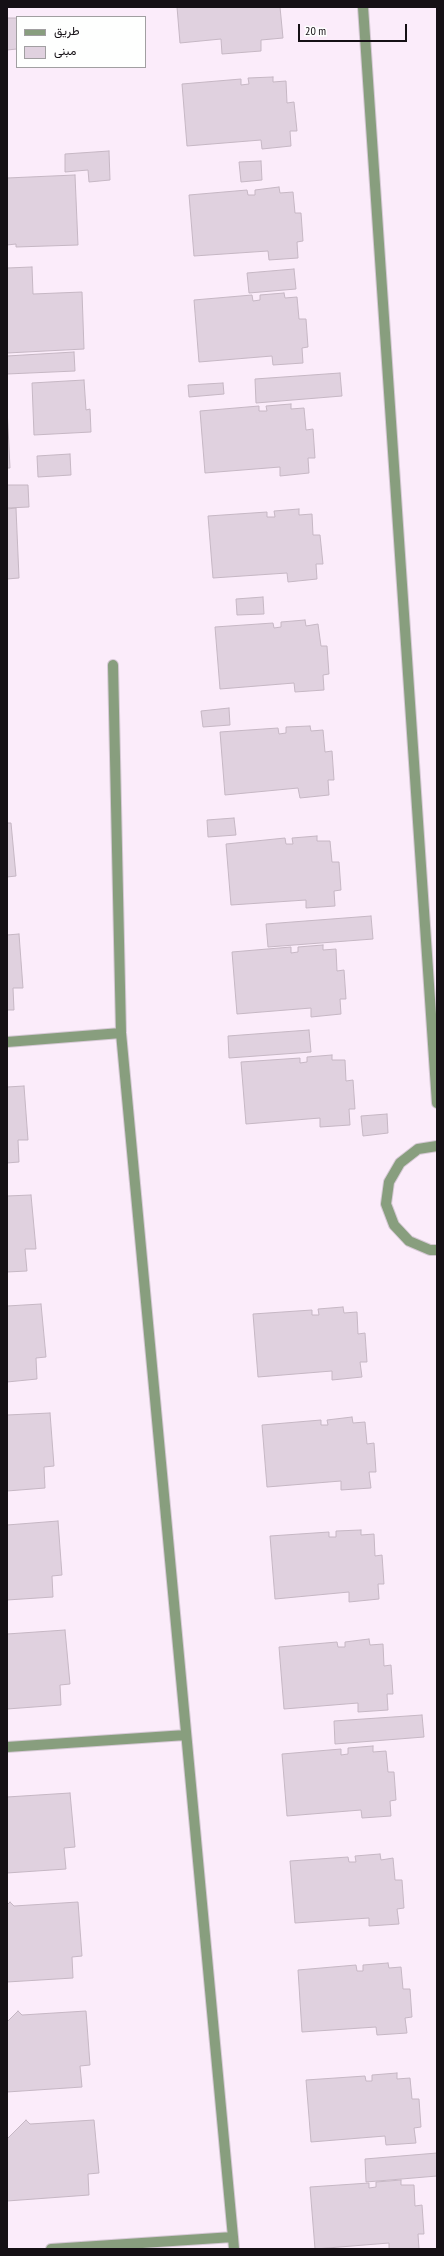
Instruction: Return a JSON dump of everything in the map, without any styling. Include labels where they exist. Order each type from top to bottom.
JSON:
[{"type":"street","points":[[363,7],[437,1103]]},
{"type":"street","points":[[113,665],[121,1033],[234,2249]]},
{"type":"street","points":[[7,1042],[121,1033]]},
{"type":"street","points":[[437,1146],[418,1149],[400,1163],[389,1182],[386,1204],[394,1225],[409,1241],[430,1250],[437,1250]]},
{"type":"street","points":[[7,1747],[186,1735]]},
{"type":"street","points":[[51,2249],[233,2237]]},
{"type":"building","points":[[177,7],[280,7],[283,38],[261,40],[261,51],[222,54],[221,39],[180,43]]},
{"type":"building","points":[[7,18],[16,18],[16,49],[7,50]]},
{"type":"building","points":[[273,77],[273,82],[286,81],[287,103],[294,102],[297,131],[290,131],[291,146],[262,149],[261,140],[187,146],[182,84],[241,79],[241,85],[249,84],[248,78]]},
{"type":"building","points":[[109,151],[110,180],[89,182],[88,170],[65,172],[65,154]]},
{"type":"building","points":[[261,161],[262,180],[241,182],[239,162]]},
{"type":"building","points":[[75,175],[78,245],[16,247],[16,244],[7,245],[7,178]]},
{"type":"building","points":[[279,187],[280,193],[293,192],[295,213],[301,213],[303,241],[297,242],[298,258],[269,260],[268,251],[194,256],[189,195],[247,190],[248,195],[255,195],[255,190]]},
{"type":"building","points":[[32,267],[33,294],[82,292],[84,349],[7,353],[7,268]]},
{"type":"building","points":[[294,269],[296,289],[249,293],[247,273]]},
{"type":"building","points":[[284,293],[285,298],[297,297],[299,319],[306,319],[308,347],[302,348],[303,363],[273,365],[272,356],[199,362],[194,300],[252,295],[253,301],[260,300],[260,295]]},
{"type":"building","points":[[74,352],[75,371],[7,374],[7,356]]},
{"type":"building","points":[[340,373],[342,396],[256,403],[255,379]]},
{"type":"building","points":[[84,380],[86,410],[90,409],[91,432],[34,435],[32,383]]},
{"type":"building","points":[[223,383],[224,394],[189,397],[188,385]]},
{"type":"building","points":[[291,404],[291,409],[304,408],[306,430],[313,429],[315,458],[308,458],[309,473],[280,476],[280,467],[205,473],[200,411],[259,406],[259,411],[267,411],[266,406]]},
{"type":"building","points":[[7,407],[10,468],[7,468]]},
{"type":"building","points":[[70,454],[71,475],[38,477],[37,456]]},
{"type":"building","points":[[7,485],[28,485],[29,507],[7,508]]},
{"type":"building","points":[[16,508],[19,578],[7,579],[7,509]]},
{"type":"building","points":[[299,509],[299,515],[312,514],[313,535],[320,535],[323,564],[316,564],[317,579],[288,582],[287,573],[213,578],[208,516],[267,512],[267,517],[275,517],[274,511]]},
{"type":"building","points":[[263,597],[264,614],[237,615],[236,599]]},
{"type":"building","points":[[305,620],[306,626],[318,624],[321,646],[327,646],[329,674],[323,675],[324,690],[295,692],[294,683],[220,689],[215,627],[273,623],[274,628],[281,627],[281,622]]},
{"type":"building","points":[[229,708],[230,725],[203,727],[201,711]]},
{"type":"building","points":[[310,726],[311,731],[323,730],[325,752],[332,751],[334,780],[328,780],[329,795],[300,798],[298,788],[225,795],[220,732],[278,728],[279,734],[286,733],[286,727]]},
{"type":"building","points":[[234,818],[236,835],[208,837],[207,820]]},
{"type":"building","points":[[7,823],[11,823],[16,876],[7,877]]},
{"type":"building","points":[[317,836],[317,841],[330,841],[332,862],[339,862],[341,890],[334,891],[335,906],[306,908],[306,900],[231,905],[226,844],[285,838],[286,844],[293,844],[292,838]]},
{"type":"building","points":[[371,916],[373,939],[268,947],[266,924]]},
{"type":"building","points":[[19,934],[23,988],[13,988],[14,1010],[7,1010],[7,935]]},
{"type":"building","points":[[323,945],[323,950],[336,949],[337,971],[344,970],[346,999],[340,999],[341,1014],[311,1017],[311,1008],[237,1014],[232,952],[291,947],[291,953],[298,952],[298,947]]},
{"type":"building","points":[[309,1030],[311,1052],[229,1058],[228,1036]]},
{"type":"building","points":[[332,1055],[332,1060],[345,1060],[346,1081],[353,1080],[355,1109],[349,1109],[350,1125],[320,1127],[320,1118],[246,1124],[241,1062],[300,1058],[300,1063],[307,1062],[307,1057]]},
{"type":"building","points":[[24,1086],[28,1140],[18,1140],[19,1162],[7,1163],[7,1087]]},
{"type":"building","points":[[387,1114],[388,1133],[363,1136],[361,1116]]},
{"type":"building","points":[[31,1195],[36,1249],[25,1249],[27,1271],[7,1272],[7,1196]]},
{"type":"building","points":[[41,1304],[46,1357],[36,1358],[37,1379],[7,1382],[7,1306]]},
{"type":"building","points":[[343,1307],[344,1313],[357,1312],[358,1334],[365,1333],[367,1362],[360,1362],[362,1377],[332,1380],[332,1371],[258,1377],[253,1314],[312,1310],[312,1315],[319,1315],[318,1309]]},
{"type":"building","points":[[50,1413],[54,1466],[44,1467],[45,1488],[7,1491],[7,1415]]},
{"type":"building","points":[[352,1417],[353,1423],[365,1422],[367,1444],[374,1443],[376,1472],[369,1472],[371,1488],[341,1490],[341,1481],[267,1487],[262,1425],[321,1420],[321,1425],[328,1425],[327,1420]]},
{"type":"building","points":[[58,1521],[62,1575],[52,1576],[53,1597],[7,1600],[7,1525]]},
{"type":"building","points":[[361,1530],[361,1535],[374,1534],[375,1556],[382,1555],[384,1584],[378,1584],[379,1599],[349,1602],[349,1592],[275,1599],[270,1536],[329,1532],[329,1537],[336,1537],[336,1531]]},
{"type":"building","points":[[65,1630],[70,1684],[60,1685],[61,1705],[7,1709],[7,1634]]},
{"type":"building","points":[[369,1639],[370,1645],[383,1644],[384,1666],[391,1665],[393,1694],[387,1694],[388,1710],[358,1712],[358,1703],[284,1709],[279,1647],[337,1642],[338,1647],[345,1647],[345,1642]]},
{"type":"building","points":[[422,1715],[424,1737],[335,1744],[334,1721]]},
{"type":"building","points":[[373,1746],[373,1752],[386,1751],[388,1772],[394,1772],[396,1800],[390,1801],[391,1816],[362,1818],[361,1810],[287,1816],[282,1754],[341,1749],[341,1755],[348,1754],[348,1748]]},
{"type":"building","points":[[70,1793],[75,1847],[64,1848],[66,1869],[7,1873],[7,1797]]},
{"type":"building","points":[[380,1854],[381,1860],[393,1858],[395,1880],[402,1880],[404,1908],[397,1909],[399,1924],[369,1926],[369,1918],[295,1923],[290,1861],[348,1857],[349,1862],[356,1862],[355,1856]]},
{"type":"building","points":[[10,1902],[14,1906],[78,1902],[82,1956],[72,1957],[73,1978],[7,1982],[7,1905]]},
{"type":"building","points":[[388,1963],[389,1968],[401,1967],[403,1989],[410,1989],[412,2017],[405,2018],[407,2033],[377,2035],[376,2027],[302,2032],[298,1970],[356,1965],[357,1971],[363,1971],[363,1965]]},
{"type":"building","points":[[18,2011],[22,2015],[86,2011],[90,2065],[80,2066],[82,2087],[7,2092],[7,2022]]},
{"type":"building","points":[[397,2073],[397,2079],[410,2078],[412,2099],[419,2099],[421,2127],[414,2128],[416,2143],[386,2145],[385,2136],[311,2142],[306,2080],[365,2076],[366,2081],[372,2081],[372,2075]]},
{"type":"building","points":[[26,2120],[30,2124],[94,2120],[99,2173],[88,2174],[89,2195],[7,2201],[7,2139]]},
{"type":"building","points":[[437,2153],[437,2176],[366,2182],[365,2159]]},
{"type":"building","points":[[401,2180],[401,2185],[414,2185],[415,2206],[422,2205],[424,2234],[418,2234],[419,2249],[389,2249],[389,2243],[315,2249],[310,2187],[369,2183],[369,2188],[376,2187],[376,2182]]}]
